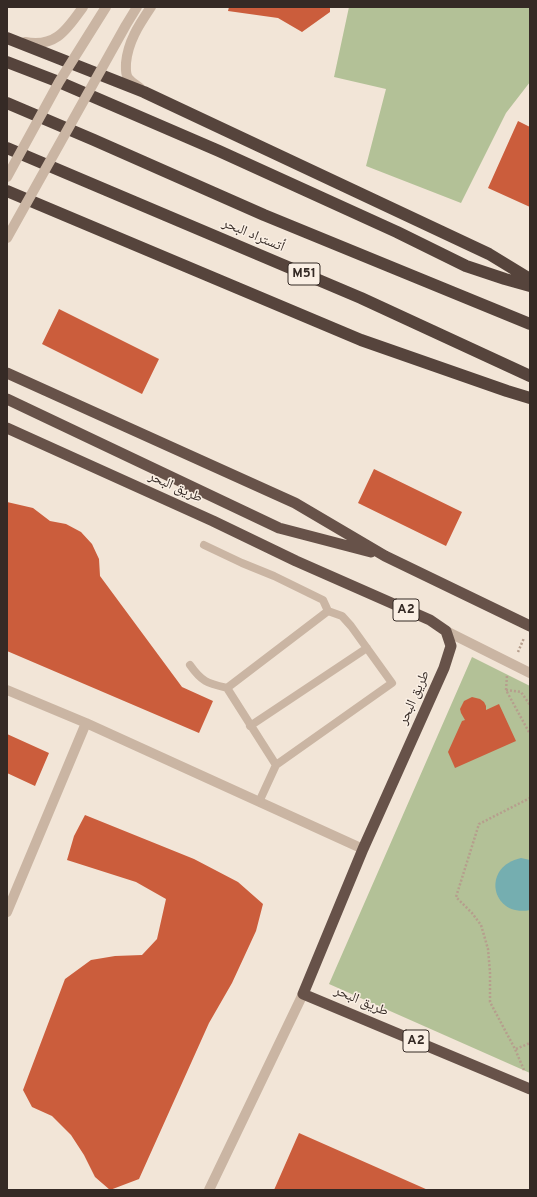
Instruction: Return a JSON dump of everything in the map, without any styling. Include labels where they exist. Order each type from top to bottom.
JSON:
[{"type":"highway","points":[[10,39],[144,92],[489,254],[530,279]]},
{"type":"highway","points":[[7,62],[59,82],[226,154],[397,232],[466,266],[530,286]]},
{"type":"highway","name":"أتستراد البحر","points":[[7,103],[264,215],[530,324]]},
{"type":"highway","name":"أتستراد البحر","points":[[7,148],[361,298],[530,376]]},
{"type":"highway","points":[[7,191],[361,340],[530,398]]},
{"type":"highway","points":[[7,373],[295,503],[385,556],[530,626]]},
{"type":"highway","points":[[7,399],[279,528],[385,556]]},
{"type":"highway","name":"طريق البحر","points":[[7,428],[220,524],[296,561],[430,620],[446,631],[451,646],[444,668],[362,849],[303,994],[530,1089]]},
{"type":"street","points":[[10,39],[32,44],[51,41],[60,36],[83,7]]},
{"type":"street","points":[[7,177],[59,82],[106,7]]},
{"type":"street","points":[[7,238],[137,7]]},
{"type":"street","points":[[144,92],[128,79],[125,70],[127,52],[130,44],[138,26],[151,7]]},
{"type":"street","points":[[446,631],[530,673]]},
{"type":"street","points":[[7,690],[86,724],[362,849]]},
{"type":"street","points":[[7,912],[86,724]]},
{"type":"street","points":[[209,1190],[303,994]]},
{"type":"lane","points":[[204,545],[324,600],[328,611]]},
{"type":"lane","points":[[259,802],[276,765],[392,683],[351,626],[342,616],[328,611]]},
{"type":"lane","points":[[226,688],[328,611]]},
{"type":"lane","points":[[250,726],[367,648]]},
{"type":"lane","points":[[190,665],[203,680],[226,688],[276,765]]},
{"type":"path","points":[[530,705],[521,692],[506,690],[530,734]]},
{"type":"path","points":[[518,1084],[524,1071],[515,1049],[490,1002],[488,949],[481,925],[472,913],[456,897],[479,824],[530,798]]},
{"type":"path","points":[[515,1049],[530,1043]]},
{"type":"green space","points":[[349,7],[530,7],[530,82],[506,113],[461,203],[366,166],[386,89],[334,77]]},
{"type":"green space","points":[[472,657],[530,686],[530,1073],[329,984]]},
{"type":"water","points":[[521,858],[530,860],[530,910],[517,910],[507,907],[500,899],[496,890],[496,881],[500,871],[508,863]]},
{"type":"building","points":[[229,7],[330,7],[330,12],[302,32],[278,18],[228,11]]},
{"type":"building","points":[[518,121],[530,127],[530,207],[488,188]]},
{"type":"building","points":[[59,309],[159,359],[142,394],[42,344]]},
{"type":"building","points":[[374,469],[462,512],[446,546],[358,503]]},
{"type":"building","points":[[7,502],[33,508],[50,521],[66,524],[81,532],[92,544],[99,559],[100,576],[182,687],[213,701],[199,733],[7,651]]},
{"type":"building","points":[[472,697],[480,699],[484,702],[486,710],[499,704],[516,741],[455,768],[448,752],[462,721],[465,720],[460,709],[464,701]]},
{"type":"building","points":[[7,734],[49,753],[35,786],[7,773]]},
{"type":"building","points":[[85,815],[194,859],[238,882],[263,904],[256,931],[232,983],[209,1023],[139,1179],[110,1190],[95,1177],[84,1155],[71,1135],[52,1116],[32,1107],[23,1090],[65,979],[91,960],[115,956],[142,955],[157,939],[166,899],[136,882],[67,860],[74,836]]},
{"type":"building","points":[[299,1133],[428,1190],[274,1190]]}]
